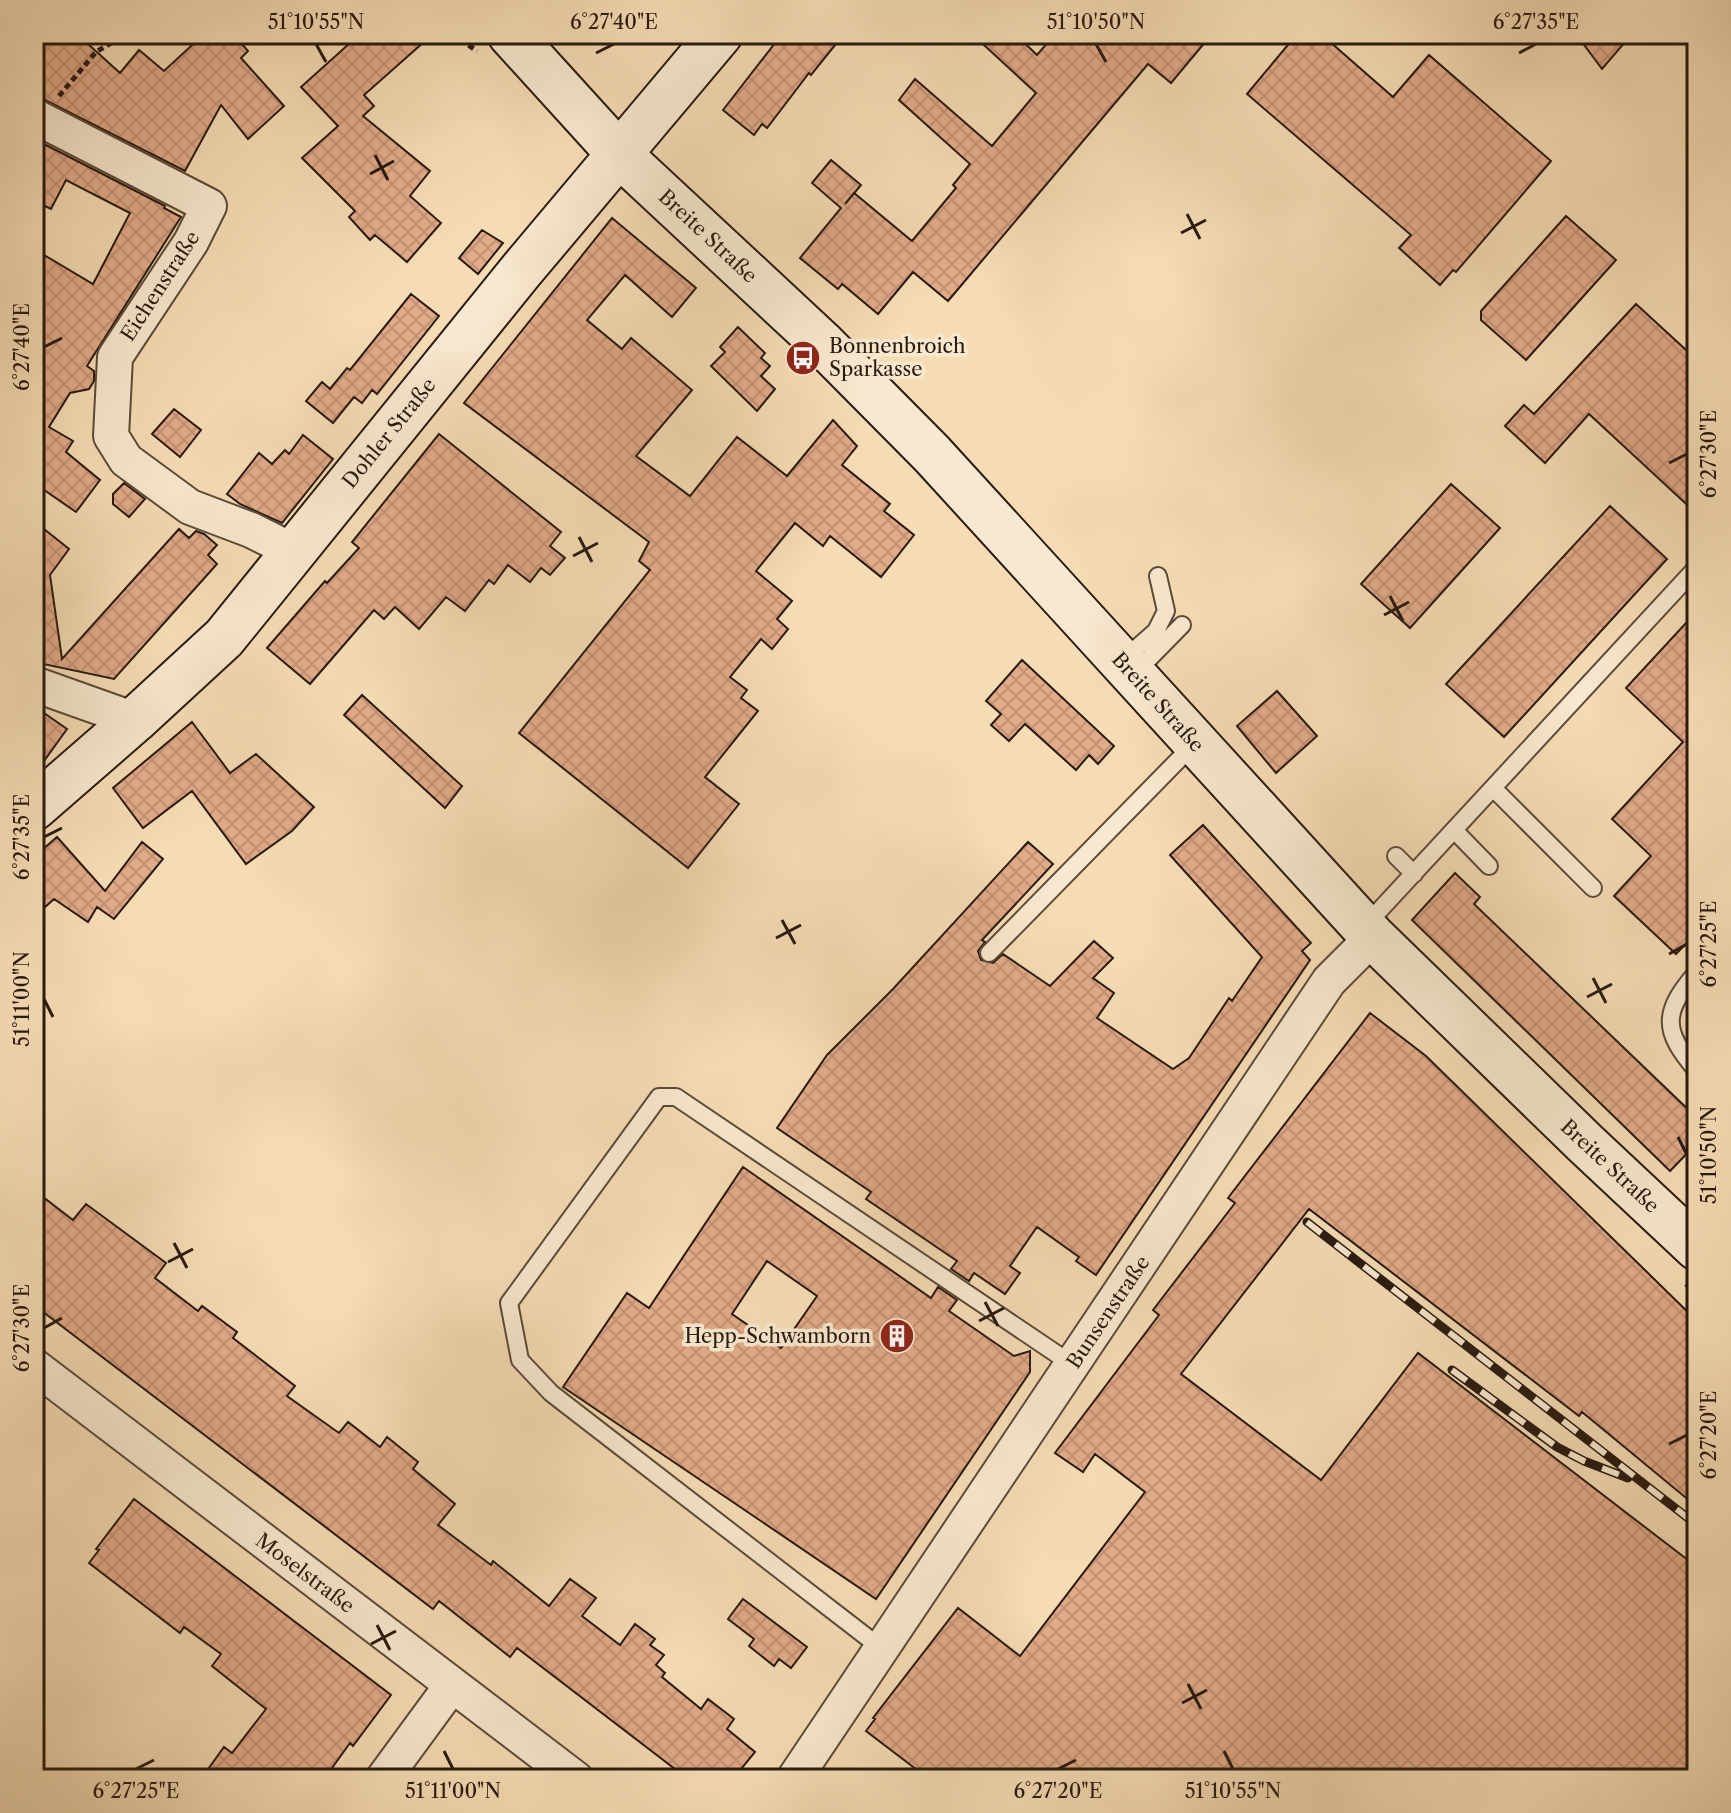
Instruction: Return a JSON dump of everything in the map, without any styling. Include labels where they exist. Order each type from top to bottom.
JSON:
[{"type":"main road","name":"Breite Straße","points":[[510,34],[620,155],[821,342],[932,454],[1369,932],[1697,1248]]},
{"type":"main road","name":"Dohler Straße","points":[[34,808],[224,638],[520,272],[720,34]]},
{"type":"street","name":"Eichenstraße","points":[[40,119],[209,206],[191,242],[115,357],[111,436],[126,460],[190,507],[251,530],[295,552]]},
{"type":"street","points":[[34,684],[135,720]]},
{"type":"street","name":"Bunsenstraße","points":[[794,1779],[1329,981],[1369,932]]},
{"type":"street","name":"Moselstraße","points":[[34,1366],[576,1779]]},
{"type":"street","points":[[383,1779],[452,1685]]},
{"type":"lane","points":[[1369,932],[1414,874],[1697,567]]},
{"type":"lane","points":[[1127,668],[1156,631],[1166,611],[1158,576]]},
{"type":"lane","points":[[1127,668],[1182,625]]},
{"type":"lane","points":[[989,953],[1195,743]]},
{"type":"lane","points":[[1493,788],[1593,888]]},
{"type":"lane","points":[[1454,830],[1489,866]]},
{"type":"lane","points":[[1396,856],[1414,874]]},
{"type":"lane","points":[[1697,972],[1678,994],[1669,1019],[1669,1029],[1681,1053],[1697,1071]]},
{"type":"lane","points":[[881,1648],[551,1393],[520,1360],[509,1303],[659,1097],[676,1097],[1073,1365]]},
{"type":"path","points":[[40,119],[96,52],[111,43]]},
{"type":"building","points":[[34,34],[77,34],[120,73],[139,50],[164,71],[204,34],[233,34],[248,51],[241,58],[284,106],[248,139],[221,105],[185,171],[41,98],[34,91]]},
{"type":"building","points":[[360,34],[433,34],[364,95],[374,106],[363,116],[430,171],[410,196],[441,223],[407,262],[375,235],[370,240],[349,217],[355,211],[302,158],[338,126],[301,87]]},
{"type":"building","points":[[782,34],[844,34],[767,128],[762,124],[754,135],[723,110]]},
{"type":"building","points":[[972,34],[1015,34],[1037,55],[1055,34],[1212,34],[1171,83],[1148,64],[948,301],[913,272],[878,314],[842,284],[838,289],[800,258],[841,208],[812,183],[831,160],[861,185],[854,193],[912,241],[956,188],[953,185],[970,164],[899,100],[915,79],[992,146],[1036,93]]},
{"type":"building","points":[[1297,34],[1321,34],[1393,97],[1429,55],[1551,161],[1456,272],[1453,270],[1440,285],[1399,248],[1411,235],[1247,94]]},
{"type":"building","points":[[1576,34],[1632,34],[1602,69]]},
{"type":"building","points":[[40,142],[181,217],[87,366],[94,371],[94,381],[89,389],[70,393],[49,427],[73,441],[66,452],[100,480],[76,512],[34,483],[34,275],[44,255],[93,284],[130,213],[66,180],[51,209],[34,201],[34,155]]},
{"type":"building","points":[[1566,216],[1616,260],[1526,360],[1481,320],[1481,311]]},
{"type":"building","points":[[612,218],[696,288],[672,317],[625,275],[587,320],[622,349],[631,338],[692,390],[636,456],[690,496],[737,437],[787,476],[833,420],[857,446],[842,465],[890,504],[884,511],[914,535],[881,577],[830,536],[823,546],[795,523],[756,571],[792,601],[777,619],[788,629],[772,649],[761,639],[730,677],[747,690],[741,698],[758,711],[705,777],[739,804],[688,868],[519,733],[650,570],[639,561],[649,542],[464,403]]},
{"type":"building","points":[[482,230],[503,243],[478,274],[459,258]]},
{"type":"building","points":[[411,294],[439,316],[377,394],[372,390],[362,403],[354,397],[333,423],[306,401],[322,382],[330,389],[347,368],[350,370]]},
{"type":"building","points":[[1636,304],[1697,360],[1697,514],[1589,414],[1545,463],[1505,426],[1524,405],[1534,414]]},
{"type":"building","points":[[738,327],[765,353],[761,358],[770,366],[761,376],[775,389],[757,411],[711,366],[725,352],[720,347]]},
{"type":"building","points":[[174,409],[201,430],[180,457],[152,434]]},
{"type":"building","points":[[439,434],[561,532],[550,546],[565,558],[550,575],[541,568],[530,582],[508,565],[494,584],[489,580],[465,611],[446,597],[419,629],[395,607],[384,619],[374,610],[310,684],[267,648],[325,581],[327,583],[359,548],[352,542]]},
{"type":"building","points":[[303,435],[333,459],[282,523],[240,504],[227,494],[259,453],[272,464],[285,450],[289,454]]},
{"type":"building","points":[[124,483],[145,499],[129,517],[113,504],[113,494]]},
{"type":"building","points":[[1451,484],[1500,528],[1410,628],[1361,584]]},
{"type":"building","points":[[1610,506],[1667,559],[1504,737],[1446,684]]},
{"type":"building","points":[[34,521],[69,549],[50,575],[62,659],[179,529],[189,538],[196,531],[204,534],[217,545],[208,555],[217,564],[114,679],[34,662]]},
{"type":"building","points":[[1697,611],[1697,932],[1676,954],[1614,896],[1651,856],[1612,819],[1683,742],[1626,688]]},
{"type":"building","points":[[1022,660],[1114,746],[1098,764],[1089,755],[1076,770],[1025,724],[1009,741],[991,725],[1001,714],[986,701]]},
{"type":"building","points":[[1277,691],[1317,736],[1276,773],[1237,726]]},
{"type":"building","points":[[362,695],[462,786],[445,808],[344,715]]},
{"type":"building","points":[[34,706],[67,729],[34,775]]},
{"type":"building","points":[[192,722],[230,773],[256,754],[314,807],[292,831],[246,864],[192,791],[143,828],[113,788]]},
{"type":"building","points":[[1203,825],[1311,943],[1302,951],[1310,960],[1096,1275],[1076,1261],[1079,1257],[1037,1227],[1010,1266],[1020,1273],[1005,1294],[974,1273],[969,1281],[951,1269],[957,1261],[866,1199],[871,1192],[777,1128],[827,1055],[893,989],[1028,842],[1053,864],[982,940],[985,942],[978,951],[981,960],[993,963],[1003,954],[1050,986],[1094,941],[1113,958],[1093,978],[1114,993],[1097,1018],[1173,1069],[1189,1058],[1229,998],[1232,1001],[1262,957],[1170,855]]},
{"type":"building","points":[[57,837],[105,891],[142,842],[163,859],[114,919],[97,907],[88,922],[54,899],[34,917],[34,857]]},
{"type":"building","points":[[1455,873],[1480,897],[1474,904],[1697,1118],[1697,1143],[1670,1171],[1412,920]]},
{"type":"building","points":[[1370,1013],[1426,1056],[1697,1321],[1697,1507],[1582,1412],[1579,1416],[1309,1209],[1181,1374],[1321,1480],[1418,1353],[1697,1567],[1697,1779],[929,1779],[866,1731],[873,1718],[958,1608],[1020,1656],[1145,1492],[1095,1454],[1083,1472],[1055,1453],[1159,1315],[1153,1310],[1235,1203],[1228,1198]]},
{"type":"building","points":[[743,1167],[931,1298],[938,1287],[957,1300],[949,1311],[1014,1356],[1030,1351],[1030,1372],[876,1599],[563,1387],[627,1293],[649,1308]],"holes":[[[767,1261],[817,1296],[781,1348],[732,1314]]]},
{"type":"building","points":[[34,1190],[73,1220],[86,1204],[166,1263],[155,1278],[198,1311],[202,1306],[237,1332],[233,1338],[295,1386],[287,1396],[339,1433],[348,1422],[380,1447],[387,1437],[418,1462],[413,1469],[455,1504],[438,1525],[491,1565],[493,1561],[549,1606],[570,1579],[596,1598],[582,1616],[620,1645],[635,1624],[655,1639],[650,1645],[664,1655],[656,1665],[665,1673],[662,1677],[701,1709],[708,1699],[734,1719],[727,1729],[755,1752],[733,1779],[688,1779],[517,1648],[510,1657],[439,1601],[433,1609],[34,1305]]},
{"type":"building","points":[[134,1499],[391,1695],[324,1779],[201,1779],[224,1747],[232,1753],[266,1709],[212,1666],[221,1654],[184,1627],[180,1633],[89,1563]]},
{"type":"building","points":[[743,1599],[807,1647],[791,1668],[779,1659],[774,1666],[749,1646],[754,1639],[728,1619]]},
{"type":"railway","points":[[1307,1222],[1697,1525]]},
{"type":"railway","points":[[1452,1370],[1557,1447],[1628,1478]]},
{"type":"place","name":"Bonnenbroich Sparkasse","points":[[803,358]]},
{"type":"place","name":"Hepp-Schwamborn","points":[[897,1336]]}]
